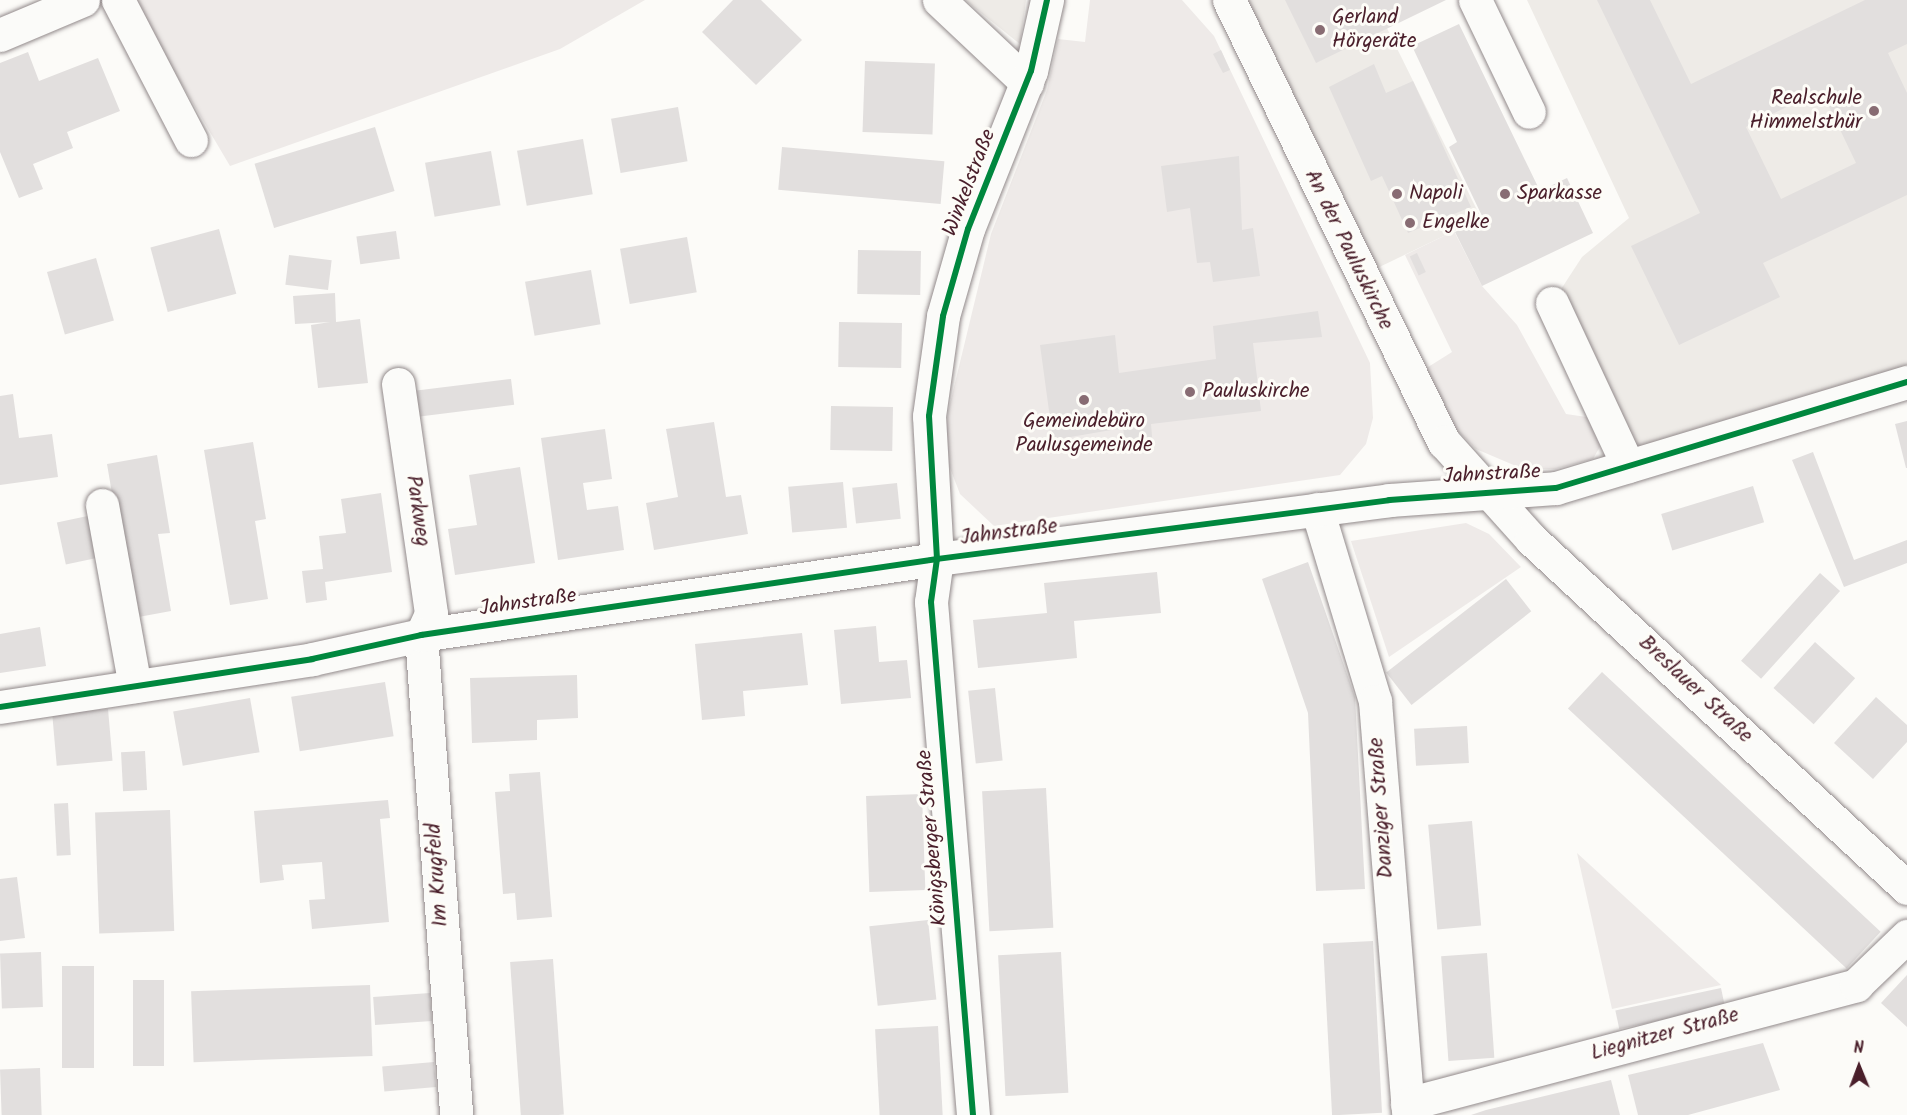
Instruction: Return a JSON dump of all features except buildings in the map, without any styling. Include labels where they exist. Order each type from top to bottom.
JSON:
[{"type":"street","points":[[0,35],[83,0]]},
{"type":"street","points":[[118,0],[191,140]]},
{"type":"street","points":[[939,0],[1027,83]]},
{"type":"street","name":"Winkelstraße","points":[[937,559],[929,416],[943,316],[968,229],[1027,83],[1047,0]]},
{"type":"street","name":"An der Pauluskirche","points":[[1229,0],[1434,425],[1485,489]]},
{"type":"street","points":[[1475,0],[1529,112]]},
{"type":"street","points":[[1552,303],[1628,466]]},
{"type":"street","name":"Jahnstraße","points":[[0,707],[312,658],[421,635],[937,559],[1485,489],[1556,488],[1907,382]]},
{"type":"street","name":"Parkweg","points":[[398,384],[432,614],[421,635]]},
{"type":"street","name":"Breslauer Straße","points":[[1485,489],[1907,888]]},
{"type":"street","points":[[102,505],[135,686]]},
{"type":"street","name":"Danziger Straße","points":[[1317,509],[1375,701],[1407,1109]]},
{"type":"street","name":"Königsberger Straße","points":[[937,559],[931,602],[973,1115]]},
{"type":"street","name":"Im Krugfeld","points":[[421,635],[456,1115]]},
{"type":"street","name":"Liegnitzer Straße","points":[[1407,1109],[1856,985],[1907,936]]},
{"type":"shaded area","points":[[132,0],[645,0],[560,49],[230,166]]},
{"type":"shaded area","points":[[965,0],[1026,0],[1020,44]]},
{"type":"shaded area","points":[[1090,0],[1182,0],[1214,36],[1370,363],[1373,418],[1366,444],[1340,475],[994,526],[960,494],[945,455],[948,412],[991,234],[1047,90],[1058,39],[1085,42]]},
{"type":"shaded area","points":[[1232,0],[1373,0],[1481,218],[1367,273]]},
{"type":"shaded area","name":"Realschule Himmelsthür","points":[[1527,0],[1907,0],[1907,382],[1628,466],[1552,303],[1582,257],[1629,218]]},
{"type":"shaded area","points":[[1454,231],[1482,286],[1517,325],[1566,414],[1593,418],[1602,443],[1593,459],[1555,469],[1523,469],[1476,449],[1456,429],[1425,369],[1452,352],[1405,255]]},
{"type":"shaded area","points":[[1466,523],[1489,534],[1521,567],[1389,657],[1351,541]]},
{"type":"shaded area","points":[[1577,853],[1721,985],[1612,1009]]},
{"type":"cycle path","points":[[973,1115],[931,602],[937,559],[929,416],[943,316],[968,229],[1031,71],[1047,0]]},
{"type":"cycle path","points":[[0,707],[312,659],[421,635],[937,559],[1389,500],[1556,488],[1907,382]]},
{"type":"place","name":"Gerland Hörgeräte","points":[[1320,30]]},
{"type":"place","name":"Realschule Himmelsthür","points":[[1874,111]]},
{"type":"place","name":"Napoli","points":[[1397,194]]},
{"type":"place","name":"Sparkasse","points":[[1505,194]]},
{"type":"place","name":"Engelke","points":[[1410,223]]},
{"type":"place","name":"Pauluskirche","points":[[1190,392]]},
{"type":"place","name":"Gemeindebüro Paulusgemeinde","points":[[1084,400]]}]
